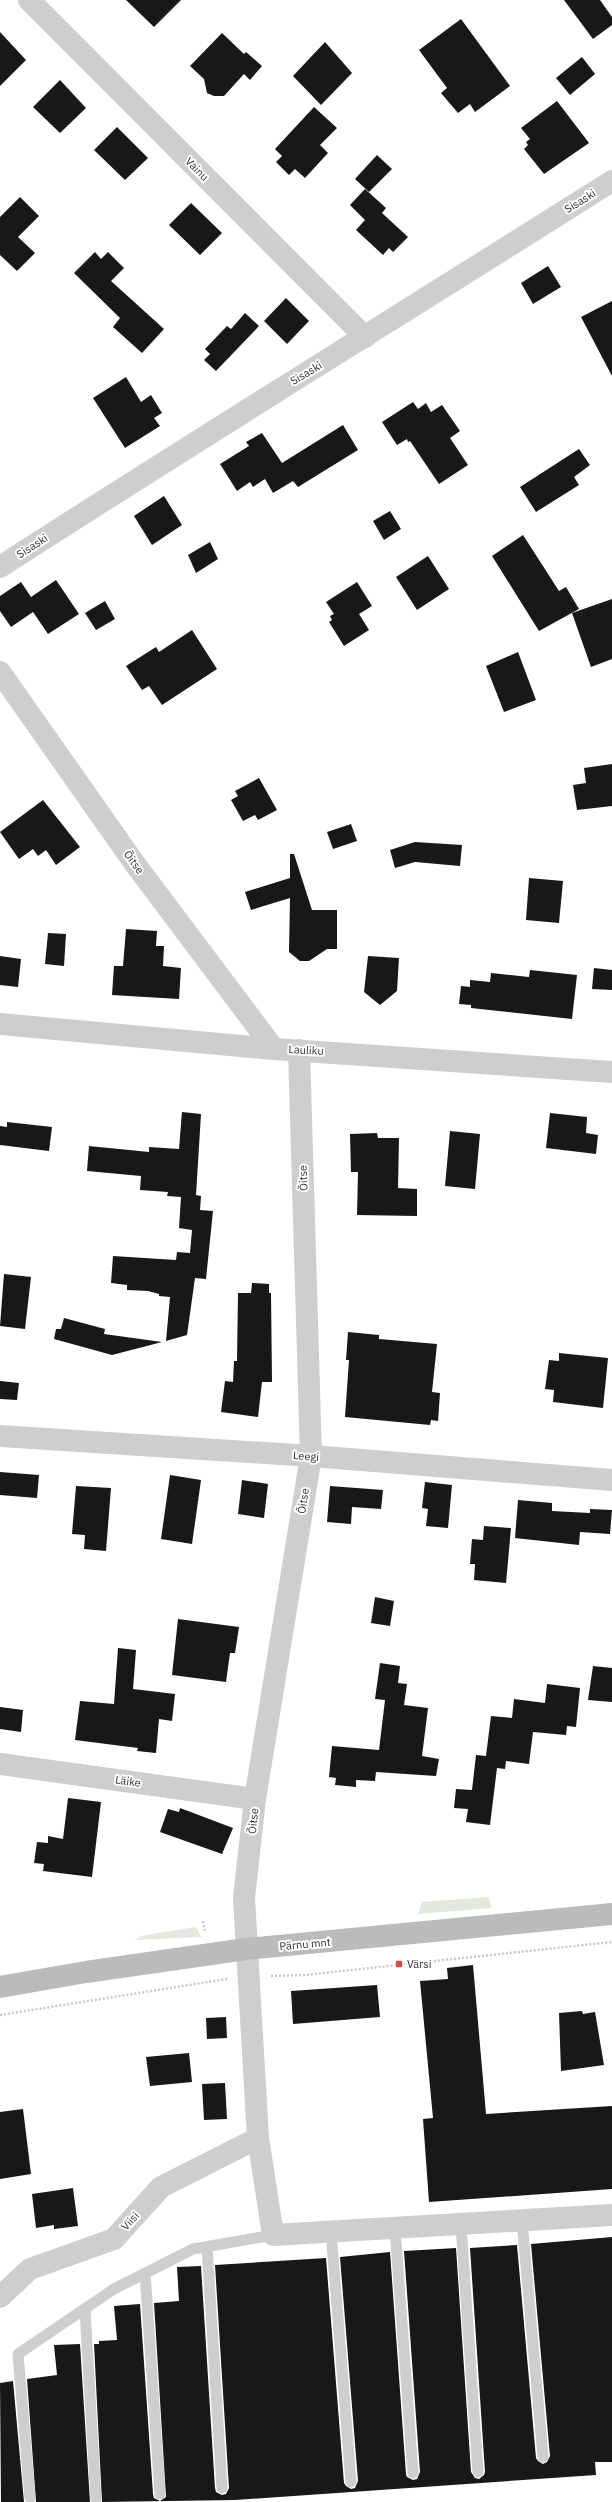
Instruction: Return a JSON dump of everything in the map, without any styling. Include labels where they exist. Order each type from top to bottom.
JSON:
[{"type":"main road","name":"Pärnu mnt","points":[[0,1987],[86,1972],[246,1949],[612,1914]]},
{"type":"street","name":"Vainu","points":[[29,0],[365,337]]},
{"type":"street","name":"Sisaski","points":[[0,567],[212,430],[365,337],[612,181]]},
{"type":"street","name":"Õitse","points":[[0,672],[135,864],[274,1049]]},
{"type":"street","name":"Lauliku","points":[[0,1024],[274,1049],[612,1072]]},
{"type":"street","name":"Õitse","points":[[246,1949],[244,1898],[256,1799],[311,1456],[299,1050]]},
{"type":"street","name":"Leegi","points":[[0,1436],[311,1456],[612,1480]]},
{"type":"street","name":"Läike","points":[[0,1764],[256,1799]]},
{"type":"street","points":[[246,1949],[258,2138],[273,2235],[612,2215]]},
{"type":"street","name":"Viisi","points":[[0,2297],[30,2269],[114,2239],[161,2187],[258,2138]]},
{"type":"lane","points":[[522,2221],[543,2457]]},
{"type":"lane","points":[[461,2225],[478,2472]]},
{"type":"lane","points":[[395,2228],[412,2473]]},
{"type":"lane","points":[[331,2232],[351,2482]]},
{"type":"lane","points":[[30,2498],[18,2354],[114,2289],[193,2249],[273,2235]]},
{"type":"lane","points":[[207,2247],[222,2488]]},
{"type":"lane","points":[[145,2273],[160,2494]]},
{"type":"lane","points":[[85,2310],[96,2499]]},
{"type":"path","points":[[0,2015],[248,1976],[305,1975],[612,1942]]},
{"type":"shaded area","points":[[488,1897],[492,1908],[418,1914],[422,1902]]},
{"type":"shaded area","points":[[196,1927],[201,1937],[134,1940],[141,1936]]},
{"type":"building","points":[[126,0],[181,0],[154,27]]},
{"type":"building","points":[[564,0],[600,0],[612,17],[612,25],[593,39]]},
{"type":"building","points":[[461,19],[510,86],[475,112],[470,104],[458,113],[441,93],[447,88],[419,50]]},
{"type":"building","points":[[0,32],[26,60],[0,86]]},
{"type":"building","points":[[222,33],[244,54],[246,52],[262,66],[250,80],[244,74],[224,96],[214,96],[207,93],[204,79],[190,66]]},
{"type":"building","points":[[325,42],[352,73],[321,105],[293,76]]},
{"type":"building","points":[[582,57],[595,74],[570,95],[556,78]]},
{"type":"building","points":[[60,80],[86,108],[60,133],[33,107]]},
{"type":"building","points":[[557,101],[589,143],[544,174],[524,149],[528,145],[526,142],[530,139],[521,128]]},
{"type":"building","points":[[314,107],[337,128],[320,145],[328,153],[305,178],[295,169],[289,175],[276,162],[282,156],[275,149]]},
{"type":"building","points":[[117,127],[148,158],[125,180],[94,150]]},
{"type":"building","points":[[377,155],[392,169],[369,192],[355,179]]},
{"type":"building","points":[[365,189],[386,208],[382,213],[408,237],[393,252],[389,248],[383,255],[356,230],[365,220],[350,205]]},
{"type":"building","points":[[20,197],[39,216],[18,237],[35,253],[17,271],[0,255],[0,217]]},
{"type":"building","points":[[191,203],[222,233],[200,255],[169,225]]},
{"type":"building","points":[[95,252],[101,259],[108,252],[124,268],[111,281],[164,329],[142,353],[113,327],[120,318],[74,273]]},
{"type":"building","points":[[548,266],[561,287],[533,304],[521,283]]},
{"type":"building","points":[[286,298],[309,321],[287,344],[264,321]]},
{"type":"building","points":[[612,301],[612,376],[581,317]]},
{"type":"building","points":[[245,313],[259,326],[216,371],[204,360],[210,354],[205,349],[227,326],[231,329]]},
{"type":"building","points":[[126,377],[141,402],[151,395],[162,413],[154,418],[160,426],[125,448],[93,398]]},
{"type":"building","points":[[413,402],[418,409],[426,403],[431,412],[442,405],[460,431],[450,438],[468,465],[439,484],[410,441],[408,442],[407,439],[397,445],[382,422]]},
{"type":"building","points":[[343,425],[358,450],[298,487],[293,481],[273,493],[265,479],[253,487],[250,482],[237,491],[220,464],[249,446],[246,442],[262,433],[282,463]]},
{"type":"building","points":[[579,449],[590,465],[574,477],[579,485],[536,512],[520,487]]},
{"type":"building","points":[[164,496],[182,525],[152,545],[134,516]]},
{"type":"building","points":[[390,511],[401,529],[384,540],[373,521]]},
{"type":"building","points":[[523,535],[559,591],[566,587],[579,609],[539,631],[492,556]]},
{"type":"building","points":[[210,542],[218,559],[196,573],[188,555]]},
{"type":"building","points":[[428,556],[449,589],[417,610],[396,577]]},
{"type":"building","points":[[56,580],[79,614],[48,634],[33,612],[11,627],[0,611],[0,596],[21,582],[31,597]]},
{"type":"building","points":[[357,582],[372,606],[359,614],[369,630],[344,646],[329,622],[332,620],[330,616],[334,614],[326,602]]},
{"type":"building","points":[[612,599],[612,659],[591,667],[572,613]]},
{"type":"building","points":[[105,601],[115,619],[96,630],[85,613]]},
{"type":"building","points":[[192,630],[217,669],[162,705],[149,686],[142,690],[126,666],[156,647],[159,652]]},
{"type":"building","points":[[518,652],[536,700],[504,712],[486,666]]},
{"type":"building","points":[[612,764],[612,806],[577,810],[573,785],[586,783],[584,768]]},
{"type":"building","points":[[259,778],[277,810],[258,820],[255,815],[243,821],[231,800],[238,796],[235,791]]},
{"type":"building","points":[[43,800],[80,847],[56,865],[46,850],[38,856],[33,849],[19,859],[0,832]]},
{"type":"building","points":[[351,824],[357,841],[333,849],[327,832]]},
{"type":"building","points":[[415,842],[462,845],[460,866],[415,862],[395,868],[390,850]]},
{"type":"building","points":[[290,854],[294,854],[312,910],[337,910],[337,949],[327,949],[309,961],[300,961],[289,952],[290,898],[251,910],[245,892],[290,878]]},
{"type":"building","points":[[529,878],[563,881],[559,923],[526,920]]},
{"type":"building","points":[[126,929],[157,931],[156,946],[164,946],[163,966],[181,968],[179,999],[112,995],[114,966],[123,966]]},
{"type":"building","points":[[48,933],[66,934],[64,966],[45,964]]},
{"type":"building","points":[[0,956],[21,959],[18,987],[0,985]]},
{"type":"building","points":[[368,956],[399,958],[397,991],[380,1005],[364,992]]},
{"type":"building","points":[[594,968],[612,970],[612,990],[592,989]]},
{"type":"building","points":[[530,970],[577,975],[572,1019],[471,1008],[471,1005],[459,1004],[461,986],[470,987],[470,980],[490,982],[491,973],[529,977]]},
{"type":"building","points":[[182,1112],[201,1114],[196,1195],[201,1196],[200,1210],[213,1211],[206,1279],[195,1278],[187,1335],[166,1341],[170,1297],[159,1296],[159,1294],[148,1291],[127,1290],[127,1285],[111,1283],[113,1256],[176,1260],[177,1252],[190,1253],[192,1230],[179,1228],[181,1197],[167,1196],[168,1192],[140,1190],[141,1176],[87,1171],[89,1146],[149,1152],[149,1147],[179,1149]]},
{"type":"building","points":[[550,1113],[587,1117],[586,1133],[598,1135],[596,1154],[546,1148]]},
{"type":"building","points":[[7,1122],[52,1127],[49,1151],[0,1145],[0,1126],[7,1127]]},
{"type":"building","points":[[450,1131],[480,1134],[475,1189],[445,1186]]},
{"type":"building","points":[[377,1133],[378,1138],[399,1138],[398,1188],[417,1189],[417,1216],[357,1215],[358,1172],[351,1172],[350,1134]]},
{"type":"building","points":[[4,1274],[31,1277],[25,1329],[0,1326]]},
{"type":"building","points":[[252,1283],[269,1284],[269,1293],[271,1293],[272,1382],[262,1382],[258,1417],[221,1412],[225,1381],[233,1382],[234,1361],[237,1361],[238,1293],[251,1293]]},
{"type":"building","points":[[64,1318],[105,1329],[104,1334],[162,1342],[112,1355],[54,1339],[56,1329],[61,1329]]},
{"type":"building","points":[[348,1332],[379,1335],[379,1339],[437,1344],[432,1392],[440,1393],[438,1421],[431,1420],[430,1425],[345,1417],[349,1360],[346,1360]]},
{"type":"building","points":[[559,1353],[608,1358],[603,1408],[553,1402],[554,1390],[545,1389],[549,1360],[559,1361]]},
{"type":"building","points":[[0,1381],[19,1383],[17,1400],[0,1399]]},
{"type":"building","points":[[0,1472],[39,1475],[37,1498],[0,1495]]},
{"type":"building","points":[[170,1475],[201,1480],[192,1544],[161,1539]]},
{"type":"building","points":[[242,1480],[268,1484],[264,1518],[238,1514]]},
{"type":"building","points":[[425,1482],[452,1485],[448,1528],[426,1526],[428,1509],[422,1508]]},
{"type":"building","points":[[76,1486],[111,1488],[106,1551],[84,1549],[85,1535],[72,1534]]},
{"type":"building","points":[[330,1486],[383,1490],[381,1509],[352,1507],[351,1524],[327,1522]]},
{"type":"building","points":[[518,1500],[552,1503],[552,1511],[590,1513],[590,1509],[612,1510],[610,1534],[580,1532],[579,1545],[515,1538]]},
{"type":"building","points":[[484,1526],[511,1528],[506,1583],[474,1580],[475,1564],[470,1564],[472,1539],[483,1540]]},
{"type":"building","points":[[375,1597],[394,1601],[390,1626],[371,1623]]},
{"type":"building","points":[[178,1619],[239,1627],[235,1653],[230,1653],[226,1682],[172,1675]]},
{"type":"building","points":[[118,1648],[136,1650],[133,1689],[175,1694],[172,1721],[159,1719],[156,1753],[137,1751],[138,1748],[75,1740],[80,1701],[114,1704]]},
{"type":"building","points":[[380,1663],[400,1666],[398,1683],[407,1684],[404,1705],[428,1708],[422,1756],[439,1759],[436,1776],[376,1772],[375,1781],[356,1780],[356,1787],[335,1785],[336,1778],[329,1777],[332,1746],[379,1750],[385,1700],[375,1699]]},
{"type":"building","points":[[593,1666],[612,1668],[612,1702],[588,1700]]},
{"type":"building","points":[[547,1684],[580,1688],[576,1727],[567,1726],[566,1735],[533,1732],[529,1764],[506,1761],[505,1769],[497,1768],[490,1825],[466,1822],[468,1809],[454,1808],[456,1789],[472,1790],[476,1755],[486,1756],[491,1716],[512,1718],[514,1699],[545,1703]]},
{"type":"building","points":[[0,1707],[23,1710],[21,1732],[0,1729]]},
{"type":"building","points":[[68,1798],[101,1802],[92,1877],[43,1871],[44,1864],[34,1863],[37,1842],[48,1843],[48,1836],[63,1839]]},
{"type":"building","points":[[180,1808],[233,1828],[222,1854],[160,1832],[168,1809],[179,1812]]},
{"type":"building","points":[[473,1965],[486,2114],[612,2106],[612,2189],[429,2202],[423,2119],[433,2118],[420,1981],[448,1979],[447,1968]]},
{"type":"building","points":[[377,1985],[380,2017],[293,2024],[291,1991]]},
{"type":"building","points":[[582,2011],[583,2014],[595,2012],[604,2065],[561,2071],[559,2013]]},
{"type":"building","points":[[226,2017],[227,2038],[207,2039],[206,2018]]},
{"type":"building","points":[[189,2053],[192,2082],[150,2086],[146,2057]]},
{"type":"building","points":[[225,2083],[227,2119],[204,2120],[202,2084]]},
{"type":"building","points":[[23,2109],[31,2174],[0,2179],[0,2112]]},
{"type":"building","points":[[73,2188],[78,2226],[54,2229],[54,2225],[36,2228],[32,2194]]},
{"type":"building","points":[[612,2237],[612,2462],[595,2462],[596,2475],[235,2500],[102,2502],[94,2344],[99,2344],[99,2341],[117,2340],[114,2306],[140,2304],[153,2494],[154,2498],[160,2501],[166,2497],[154,2303],[179,2301],[177,2267],[201,2266],[215,2488],[216,2492],[222,2495],[226,2494],[229,2488],[215,2265],[326,2258],[344,2483],[351,2489],[355,2488],[358,2481],[340,2257],[390,2252],[406,2474],[407,2477],[413,2480],[417,2479],[420,2472],[404,2251],[456,2248],[471,2472],[475,2478],[479,2479],[485,2472],[470,2248],[517,2245],[536,2458],[543,2464],[547,2462],[550,2456],[531,2244]]},
{"type":"building","points":[[80,2344],[90,2502],[36,2502],[27,2379],[57,2375],[54,2345]]},
{"type":"building","points":[[13,2381],[24,2502],[1,2502],[0,2383]]},
{"type":"place","name":"Värsi","points":[[399,1964]]}]
